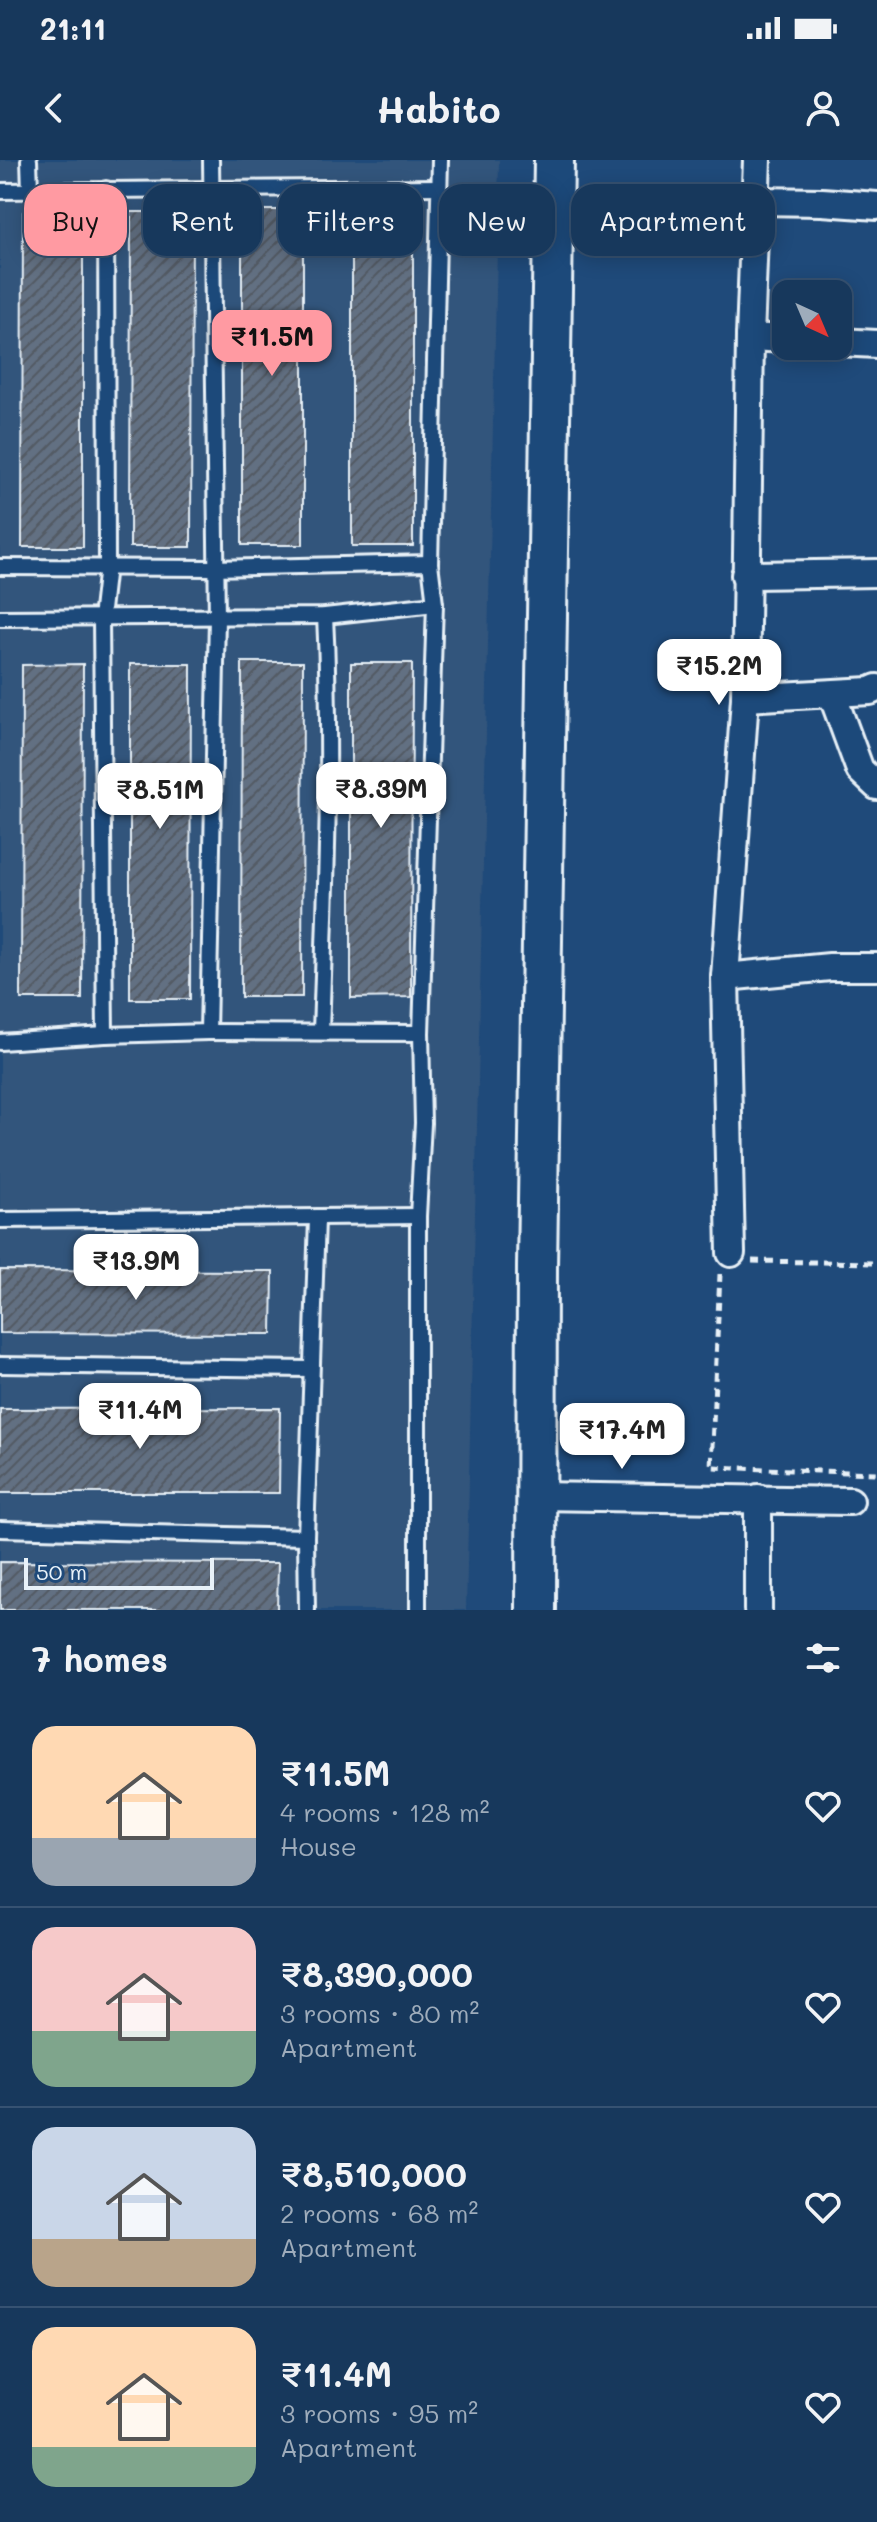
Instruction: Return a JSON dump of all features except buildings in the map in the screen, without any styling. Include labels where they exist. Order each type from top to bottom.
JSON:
[{"type":"street","points":[[536,1610],[554,160]]},
{"type":"street","points":[[756,184],[757,160]]},
{"type":"street","points":[[775,201],[877,206]]},
{"type":"street","points":[[732,1258],[725,977],[745,698],[754,256]]},
{"type":"street","points":[[750,337],[772,338]]},
{"type":"street","points":[[852,343],[877,344]]},
{"type":"street","points":[[745,575],[877,573]]},
{"type":"street","points":[[745,698],[832,694],[877,688]]},
{"type":"street","points":[[832,694],[860,770],[877,786]]},
{"type":"street","points":[[725,977],[830,967],[877,967]]},
{"type":"street","points":[[536,1496],[850,1501]]},
{"type":"street","points":[[758,1498],[758,1610]]},
{"type":"lane","points":[[29,160],[30,184]]},
{"type":"lane","points":[[211,160],[211,184]]},
{"type":"lane","points":[[439,184],[440,160]]},
{"type":"lane","points":[[262,189],[439,187],[430,563],[435,604],[421,1033],[423,1123],[418,1216],[418,1610]]},
{"type":"lane","points":[[0,191],[24,190]]},
{"type":"lane","points":[[105,1035],[101,619],[107,566],[106,256]]},
{"type":"lane","points":[[208,1032],[217,618],[212,256]]},
{"type":"lane","points":[[0,567],[214,568],[430,563]]},
{"type":"lane","points":[[0,618],[325,616],[435,604]]},
{"type":"lane","points":[[321,1031],[330,712],[325,616]]},
{"type":"lane","points":[[0,1042],[208,1032],[421,1033]]},
{"type":"lane","points":[[0,1220],[418,1216]]},
{"type":"lane","points":[[307,1610],[306,1537],[317,1219]]},
{"type":"lane","points":[[0,1365],[311,1369]]},
{"type":"lane","points":[[0,1529],[306,1537]]},
{"type":"path","points":[[877,1263],[732,1258],[711,1467],[877,1473]]},
{"type":"shaded area","points":[[0,160],[499,160],[498,184],[439,184],[439,256],[497,256],[466,1610],[0,1610]]}]
